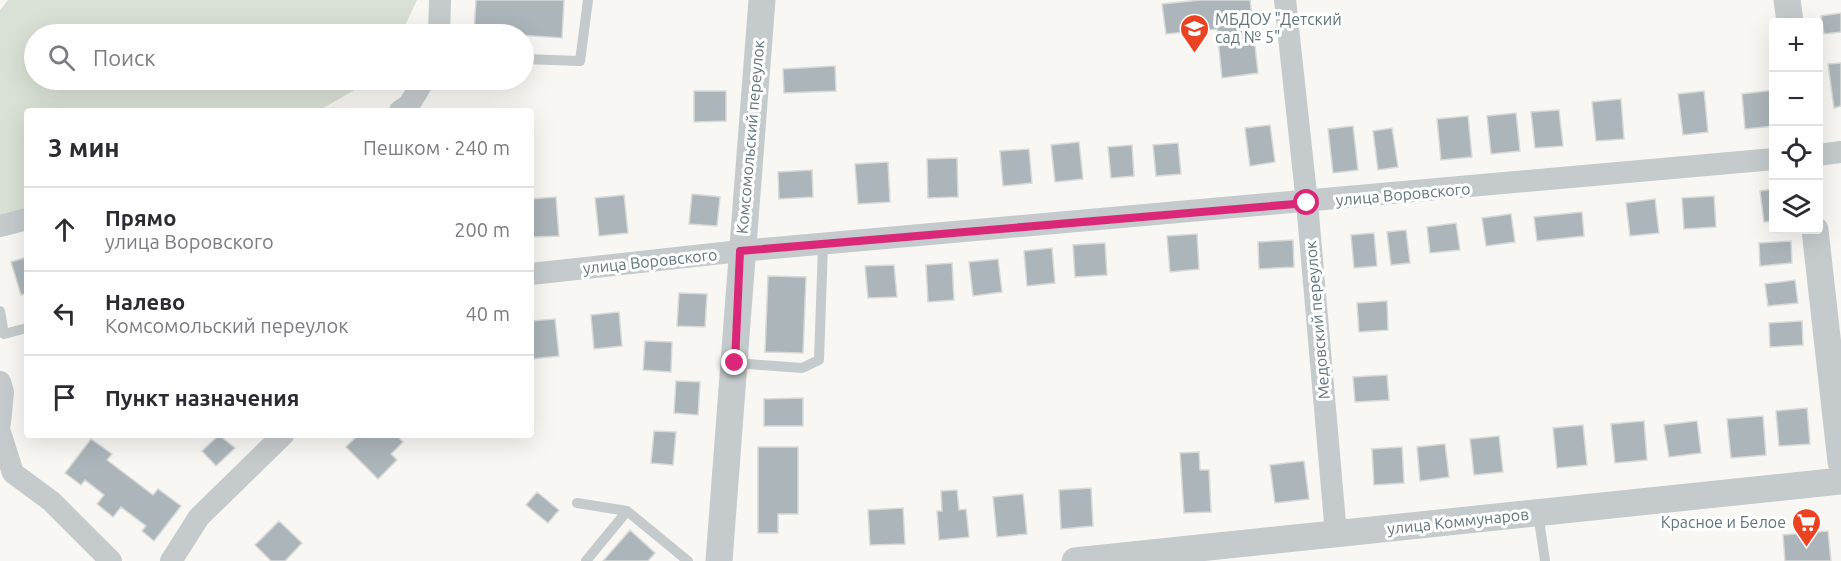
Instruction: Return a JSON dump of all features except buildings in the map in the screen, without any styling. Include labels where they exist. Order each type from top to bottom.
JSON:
[{"type":"street","points":[[439,24],[440,0]]},
{"type":"street","name":"Комсомольский переулок","points":[[719,561],[735,363],[740,251],[762,0]]},
{"type":"street","name":"Медовский переулок","points":[[1285,0],[1307,203],[1336,534]]},
{"type":"street","points":[[1787,0],[1789,18]]},
{"type":"street","points":[[408,108],[418,90]]},
{"type":"street","points":[[1823,154],[1841,152]]},
{"type":"street","name":"улица Воровского","points":[[534,274],[740,251],[1307,203],[1769,159]]},
{"type":"street","points":[[0,226],[24,220]]},
{"type":"street","points":[[1815,234],[1841,462]]},
{"type":"street","points":[[0,382],[3,392],[0,423]]},
{"type":"street","points":[[0,432],[13,473],[51,501],[111,561]]},
{"type":"street","points":[[171,561],[199,517],[281,438]]},
{"type":"street","name":"улица Коммунаров","points":[[1075,561],[1841,482]]},
{"type":"lane","points":[[534,59],[580,61],[588,0]]},
{"type":"lane","points":[[735,363],[802,368],[819,360],[823,245]]},
{"type":"lane","points":[[0,311],[4,334],[24,328]]},
{"type":"lane","points":[[577,502],[627,511],[688,561]]},
{"type":"lane","points":[[586,561],[627,511]]},
{"type":"lane","points":[[1538,513],[1545,561]]},
{"type":"shaded area","points":[[8,0],[417,0],[406,24],[24,24],[24,90],[355,90],[323,108],[24,108],[24,210],[0,216],[0,10]]},
{"type":"place","name":"МБДОУ \"Детский сад № 5\"","points":[[1194,54]]},
{"type":"place","name":"Красное и Белое","points":[[1807,548]]},
{"type":"route","points":[[735,363],[740,251],[1307,203]]}]
